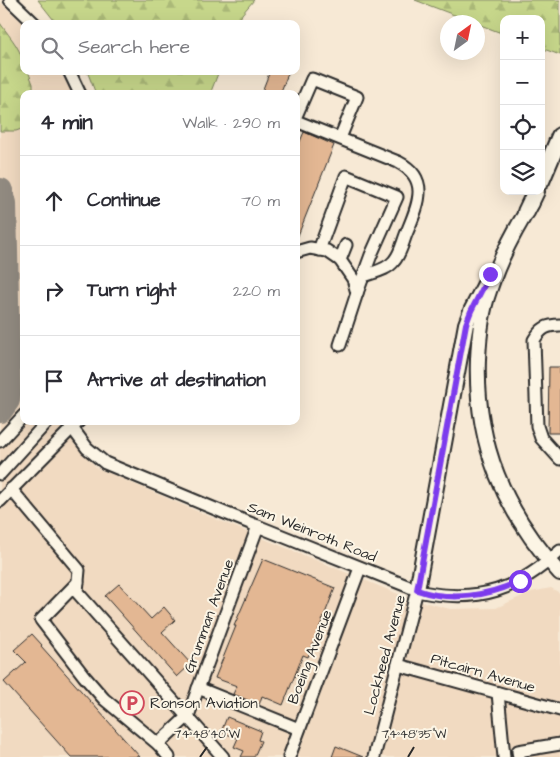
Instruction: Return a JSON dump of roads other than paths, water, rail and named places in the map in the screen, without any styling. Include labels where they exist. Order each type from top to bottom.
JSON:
[{"type":"highway","points":[[545,172],[560,136]]},
{"type":"highway","points":[[526,212],[535,195]]},
{"type":"main road","points":[[545,181],[560,157]]},
{"type":"main road","points":[[417,590],[466,324],[477,298],[526,212]]},
{"type":"main road","points":[[503,254],[488,293],[480,333],[478,374],[483,429],[496,476],[506,497],[529,537],[560,574]]},
{"type":"street","points":[[10,0],[30,20]]},
{"type":"street","points":[[71,75],[78,90]]},
{"type":"street","points":[[300,107],[312,79],[357,97],[340,138]]},
{"type":"street","points":[[300,122],[403,164],[411,171],[419,186],[420,198],[395,260],[382,270],[364,276]]},
{"type":"street","points":[[319,250],[346,176],[397,197],[357,293],[340,345]]},
{"type":"street","points":[[340,260],[346,245]]},
{"type":"street","points":[[300,251],[310,248],[327,251],[340,260],[353,279],[357,293]]},
{"type":"street","points":[[560,325],[546,326],[538,332],[534,340],[537,426],[541,438],[560,459]]},
{"type":"street","points":[[0,441],[20,419]]},
{"type":"street","points":[[0,474],[41,425]]},
{"type":"street","points":[[47,425],[62,438]]},
{"type":"street","points":[[0,501],[62,438],[71,425]]},
{"type":"street","name":"Sam Weinroth Road","points":[[73,425],[87,448],[105,463],[417,590],[449,596],[485,593],[507,587],[532,574],[560,551]]},
{"type":"street","points":[[11,489],[79,570],[77,592],[223,757]]},
{"type":"street","name":"Grumman Avenue","points":[[188,716],[258,526]]},
{"type":"street","name":"Boeing Avenue","points":[[289,757],[360,568]]},
{"type":"street","points":[[78,582],[41,620],[104,699],[158,744],[169,757]]},
{"type":"street","name":"Lockheed Avenue","points":[[374,757],[417,590]]},
{"type":"street","name":"Pitcairn Avenue","points":[[398,664],[560,710]]},
{"type":"street","points":[[198,688],[299,729]]},
{"type":"street","points":[[498,693],[504,757]]},
{"type":"street","points":[[158,744],[188,716]]},
{"type":"street","points":[[519,757],[518,751],[542,752],[560,744]]},
{"type":"place","name":"Ronson Aviation","points":[[132,703]]}]
